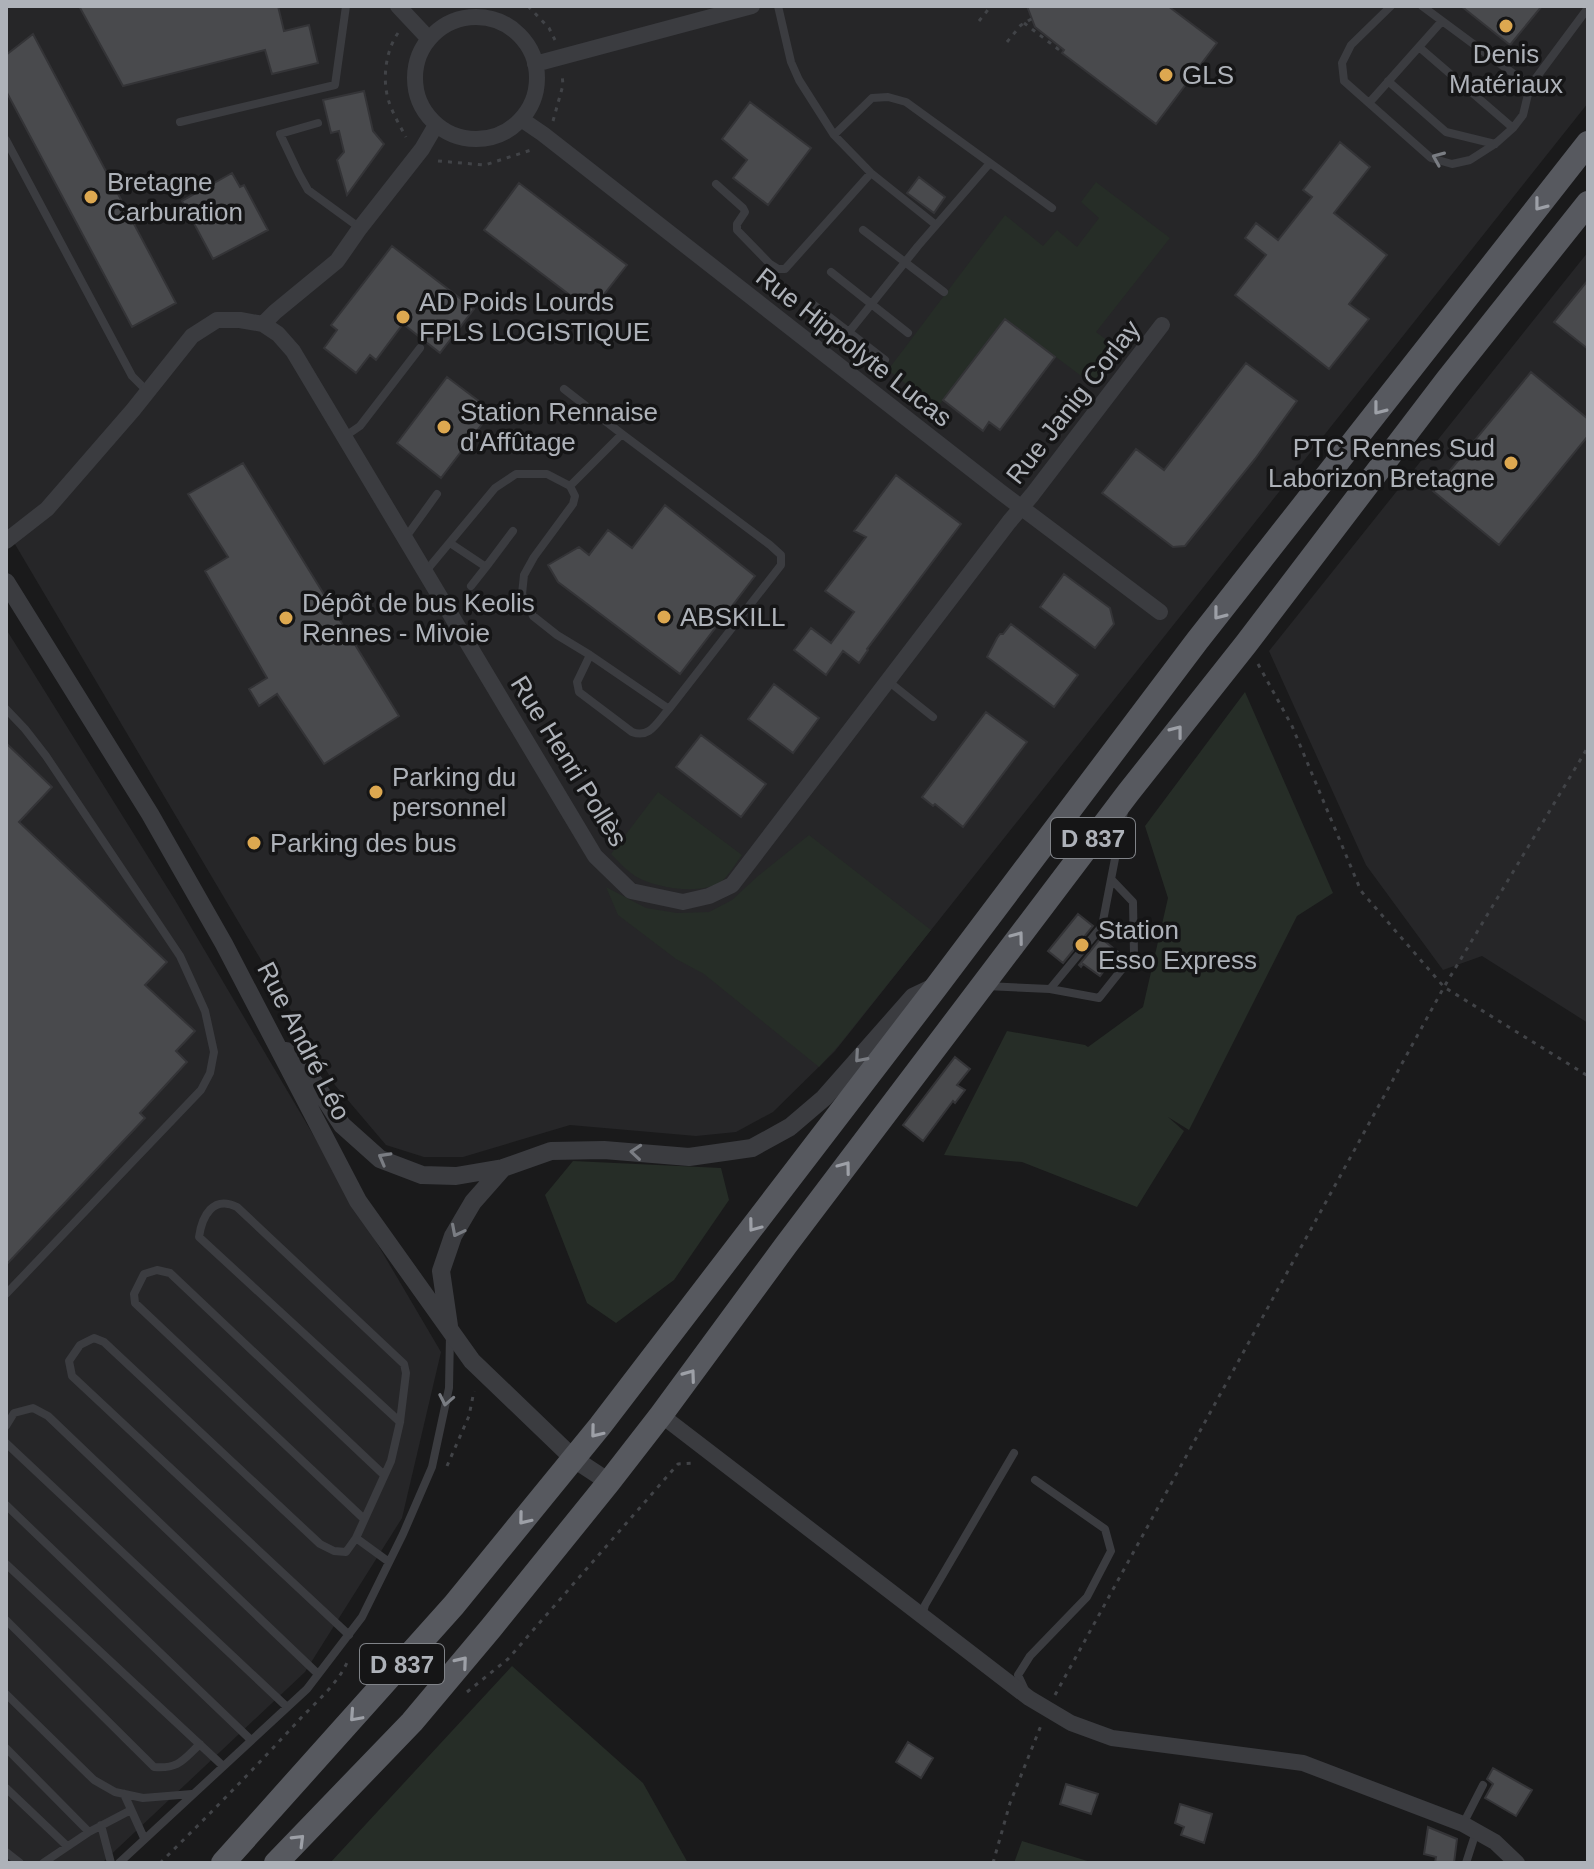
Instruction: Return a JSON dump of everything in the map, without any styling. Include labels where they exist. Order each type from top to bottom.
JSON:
[{"type":"main road","name":"D 837","points":[[223,1863],[454,1605],[574,1459],[1197,641],[1588,143]]},
{"type":"main road","name":"D 837","points":[[276,1863],[412,1722],[609,1482],[1128,793],[1588,203]]},
{"type":"street","points":[[398,6],[429,39]]},
{"type":"street","points":[[535,64],[752,6]]},
{"type":"street","points":[[468,18],[490,19],[510,28],[526,44],[535,64],[537,86],[530,107],[521,119],[497,136],[476,140],[455,136],[436,125],[421,106],[415,83],[417,59],[429,39],[446,25],[468,18]]},
{"type":"street","name":"Rue Hippolyte Lucas","points":[[521,119],[1160,612]]},
{"type":"street","points":[[6,541],[47,509],[192,336],[217,320],[263,324],[337,261],[422,149],[436,125]]},
{"type":"street","name":"Rue Henri Pollès","points":[[263,324],[278,334],[293,351],[595,856],[631,891],[683,902],[709,896],[732,885],[1022,507]]},
{"type":"street","name":"Rue Janig Corlay","points":[[1022,507],[1162,325]]},
{"type":"street","name":"Rue André Léo","points":[[6,582],[150,814],[224,944],[358,1201],[472,1361],[574,1459],[609,1482]]},
{"type":"street","points":[[275,1040],[306,1070],[342,1125],[380,1159],[422,1175],[456,1176],[503,1168],[551,1151],[604,1150],[689,1157],[752,1148],[790,1127],[824,1098],[913,997],[937,986]]},
{"type":"street","points":[[450,1332],[441,1271],[453,1236],[473,1202],[503,1168]]},
{"type":"street","points":[[661,1415],[922,1616],[1071,1723],[1112,1738],[1303,1763],[1469,1828],[1495,1842],[1517,1863]]},
{"type":"lane","points":[[180,122],[335,85],[346,6]]},
{"type":"lane","points":[[778,6],[791,62],[834,135],[871,173],[936,225]]},
{"type":"lane","points":[[1391,6],[1351,45],[1342,63],[1344,81],[1431,158],[1452,164],[1470,160],[1513,128],[1523,115],[1530,86],[1588,8]]},
{"type":"lane","points":[[1422,6],[1530,86]]},
{"type":"lane","points":[[1369,103],[1442,21]]},
{"type":"lane","points":[[1419,47],[1513,128]]},
{"type":"lane","points":[[1388,81],[1446,132],[1495,144]]},
{"type":"lane","points":[[834,135],[872,98],[888,97],[906,102],[1052,208]]},
{"type":"lane","points":[[318,123],[280,134],[308,190],[360,228]]},
{"type":"lane","points":[[6,140],[132,376],[147,391]]},
{"type":"lane","points":[[849,332],[990,163]]},
{"type":"lane","points":[[716,184],[745,212],[737,224],[737,230],[770,264],[785,269],[871,173]]},
{"type":"lane","points":[[863,230],[944,292]]},
{"type":"lane","points":[[831,272],[908,333]]},
{"type":"lane","points":[[810,302],[885,360]]},
{"type":"lane","points":[[344,437],[360,426],[420,348]]},
{"type":"lane","points":[[564,389],[781,555],[781,565],[646,734],[632,732],[579,692],[577,682],[590,655]]},
{"type":"lane","points":[[570,486],[622,434]]},
{"type":"lane","points":[[425,572],[495,488],[516,474],[547,474],[570,486],[575,496],[573,504],[534,557],[524,575],[522,594],[533,616],[557,635],[669,709]]},
{"type":"lane","points":[[405,538],[437,494]]},
{"type":"lane","points":[[471,586],[513,531]]},
{"type":"lane","points":[[450,543],[486,567]]},
{"type":"lane","points":[[887,681],[933,717]]},
{"type":"lane","points":[[6,709],[46,756],[180,956],[205,1011],[214,1052],[210,1073],[201,1090],[6,1294]]},
{"type":"lane","points":[[1050,989],[1102,926],[1128,793]]},
{"type":"lane","points":[[981,986],[1050,989],[1099,998],[1134,954],[1133,902],[1112,880]]},
{"type":"lane","points":[[349,1635],[72,1376],[69,1361],[80,1345],[94,1338],[104,1342],[320,1544],[334,1551],[346,1552],[356,1538],[391,1461],[400,1422],[406,1373],[404,1364],[237,1207],[227,1203],[217,1205],[205,1215],[199,1237],[400,1422]]},
{"type":"lane","points":[[364,1519],[135,1303],[134,1294],[144,1274],[157,1270],[170,1273],[384,1475]]},
{"type":"lane","points":[[119,1863],[307,1689],[362,1617],[432,1467],[449,1388],[450,1332]]},
{"type":"lane","points":[[6,1426],[14,1413],[33,1408],[48,1416],[318,1674]]},
{"type":"lane","points":[[6,1443],[287,1707]]},
{"type":"lane","points":[[922,1616],[925,1605],[1014,1453]]},
{"type":"lane","points":[[1035,1480],[1105,1529],[1111,1551],[1087,1597],[1030,1656],[1018,1675],[1040,1701]]},
{"type":"lane","points":[[6,1505],[251,1740]]},
{"type":"lane","points":[[356,1538],[389,1562]]},
{"type":"lane","points":[[6,1564],[223,1766]]},
{"type":"lane","points":[[6,1620],[154,1767],[168,1768],[183,1761],[200,1744]]},
{"type":"lane","points":[[6,1694],[94,1780],[115,1792],[143,1798],[193,1793]]},
{"type":"lane","points":[[6,1748],[89,1832]]},
{"type":"lane","points":[[1466,1863],[1469,1828],[1483,1785]]},
{"type":"lane","points":[[6,1788],[67,1846]]},
{"type":"lane","points":[[124,1794],[144,1838]]},
{"type":"lane","points":[[43,1863],[89,1832],[131,1810]]},
{"type":"lane","points":[[101,1825],[111,1863]]},
{"type":"lane","points":[[6,1852],[20,1863]]},
{"type":"path","points":[[528,6],[549,28],[558,47]]},
{"type":"path","points":[[979,21],[991,6]]},
{"type":"path","points":[[1007,42],[1024,23],[1033,18]]},
{"type":"path","points":[[1024,23],[1058,49],[1060,46]]},
{"type":"path","points":[[398,33],[392,42],[385,71],[388,100],[406,137]]},
{"type":"path","points":[[553,121],[563,85],[562,68]]},
{"type":"path","points":[[438,161],[485,165],[531,150]]},
{"type":"path","points":[[1246,644],[1292,726],[1361,891],[1444,987],[1588,1076]]},
{"type":"path","points":[[993,1863],[1040,1701],[1055,1694],[1444,987],[1588,747]]},
{"type":"path","points":[[465,1694],[508,1659],[678,1464],[696,1463]]},
{"type":"shaded area","points":[[6,6],[1588,6],[1588,103],[835,1051],[773,1112],[736,1132],[696,1136],[570,1125],[463,1157],[424,1157],[386,1145],[335,1085],[6,529]]},
{"type":"shaded area","points":[[1096,182],[1170,238],[1096,332],[1119,349],[1092,384],[1005,319],[937,408],[888,370],[1005,215],[1043,246],[1057,230],[1077,247],[1099,218],[1081,202]]},
{"type":"shaded area","points":[[1588,252],[1588,1023],[1482,956],[1443,970],[1366,865],[1269,651]]},
{"type":"shaded area","points":[[6,629],[175,900],[441,1352],[402,1518],[305,1672],[102,1863],[6,1863]]},
{"type":"shaded area","points":[[1245,692],[1333,893],[1297,916],[1189,1130],[1168,1117],[1184,1131],[1137,1207],[1022,1162],[944,1155],[1007,1031],[1088,1047],[1143,1007],[1168,898],[1145,826]]},
{"type":"shaded area","points":[[658,792],[742,855],[722,881],[702,888],[666,887],[635,876],[611,854]]},
{"type":"shaded area","points":[[809,835],[931,930],[819,1067],[704,974],[676,959],[618,915],[606,887],[646,908],[677,913],[709,912],[732,900]]},
{"type":"shaded area","points":[[573,1161],[721,1168],[729,1200],[674,1280],[616,1323],[587,1303],[545,1195]]},
{"type":"shaded area","points":[[512,1666],[643,1783],[688,1863],[330,1863]]},
{"type":"shaded area","points":[[1022,1841],[1094,1863],[1014,1863]]},
{"type":"building","points":[[79,6],[278,6],[284,31],[309,25],[318,63],[272,74],[265,50],[123,86]]},
{"type":"building","name":"GLS","points":[[1027,6],[1168,6],[1217,43],[1156,124],[1062,53],[1064,50],[1035,27]]},
{"type":"building","name":"Denis Matériaux","points":[[1461,6],[1542,6],[1510,45]]},
{"type":"building","name":"Bretagne Carburation","points":[[33,34],[176,303],[132,327],[6,91],[6,55]]},
{"type":"building","points":[[364,91],[373,131],[384,144],[347,195],[337,160],[344,152],[339,131],[331,133],[323,100]]},
{"type":"building","points":[[750,102],[811,148],[768,205],[733,178],[747,160],[722,139]]},
{"type":"building","points":[[1340,142],[1370,167],[1334,213],[1387,255],[1349,304],[1369,319],[1329,369],[1235,295],[1266,255],[1245,238],[1256,223],[1278,240],[1312,197],[1303,190]]},
{"type":"building","points":[[232,173],[240,187],[244,185],[268,230],[213,259],[182,201]]},
{"type":"building","points":[[919,177],[945,197],[934,213],[907,193]]},
{"type":"building","points":[[519,183],[627,265],[591,311],[484,230]]},
{"type":"building","name":"AD Poids Lourds FPLS LOGISTIQUE","points":[[392,246],[474,309],[440,353],[403,324],[376,360],[370,355],[356,373],[324,348],[337,330],[331,325]]},
{"type":"building","points":[[1588,280],[1588,349],[1554,322]]},
{"type":"building","points":[[1005,319],[1055,357],[1000,430],[989,422],[983,431],[943,400]]},
{"type":"building","points":[[1246,363],[1297,401],[1185,546],[1173,547],[1102,493],[1136,449],[1164,470]]},
{"type":"building","name":"PTC Rennes Sud Laborizon Bretagne","points":[[1531,372],[1588,419],[1588,436],[1499,545],[1433,491]]},
{"type":"building","name":"Station Rennaise d'Affûtage","points":[[447,377],[492,411],[441,478],[397,443]]},
{"type":"building","name":"Dépôt de bus Keolis Rennes - Mivoie","points":[[243,463],[399,716],[324,764],[277,694],[259,706],[249,689],[267,678],[205,571],[228,557],[188,494]]},
{"type":"building","points":[[896,475],[961,524],[859,663],[843,651],[826,675],[794,650],[811,628],[831,643],[854,612],[825,591],[866,537],[854,531]]},
{"type":"building","name":"ABSKILL","points":[[665,505],[755,576],[680,674],[558,582],[548,565],[579,547],[589,555],[608,530],[632,548]]},
{"type":"building","points":[[1064,574],[1110,608],[1114,624],[1095,648],[1040,607]]},
{"type":"building","points":[[1011,624],[1078,675],[1054,707],[987,657],[997,638]]},
{"type":"building","points":[[774,684],[819,718],[793,753],[748,719]]},
{"type":"building","points":[[986,712],[1027,742],[963,827],[922,797]]},
{"type":"building","points":[[701,735],[766,784],[741,817],[676,767]]},
{"type":"building","points":[[6,743],[52,787],[19,822],[167,962],[145,985],[195,1031],[176,1051],[187,1062],[140,1113],[145,1118],[6,1265]]},
{"type":"building","points":[[1078,914],[1093,926],[1063,963],[1048,951]]},
{"type":"building","points":[[1104,934],[1102,939],[1118,952],[1100,976],[1083,964],[1081,967],[1079,965]]},
{"type":"building","points":[[955,1057],[970,1069],[957,1085],[965,1090],[923,1141],[903,1125]]},
{"type":"building","points":[[908,1742],[933,1758],[921,1778],[896,1762]]},
{"type":"building","points":[[1493,1768],[1532,1790],[1516,1816],[1485,1798],[1493,1784],[1487,1779]]},
{"type":"building","points":[[1066,1784],[1098,1794],[1091,1814],[1060,1804]]},
{"type":"building","points":[[1180,1804],[1212,1814],[1204,1843],[1181,1835],[1184,1827],[1175,1823]]},
{"type":"building","points":[[1428,1827],[1457,1839],[1454,1863],[1435,1863],[1436,1857],[1424,1854]]},
{"type":"place","name":"Denis Matériaux","points":[[1506,26]]},
{"type":"place","name":"GLS","points":[[1166,75]]},
{"type":"place","name":"Bretagne Carburation","points":[[91,197]]},
{"type":"place","name":"AD Poids Lourds FPLS LOGISTIQUE","points":[[403,317]]},
{"type":"place","name":"Station Rennaise d'Affûtage","points":[[444,427]]},
{"type":"place","name":"PTC Rennes Sud Laborizon Bretagne","points":[[1511,463]]},
{"type":"place","name":"ABSKILL","points":[[664,617]]},
{"type":"place","name":"Dépôt de bus Keolis Rennes - Mivoie","points":[[286,618]]},
{"type":"place","name":"Parking du personnel","points":[[376,792]]},
{"type":"place","name":"Parking des bus","points":[[254,843]]},
{"type":"place","name":"Station Esso Express","points":[[1082,945]]}]
